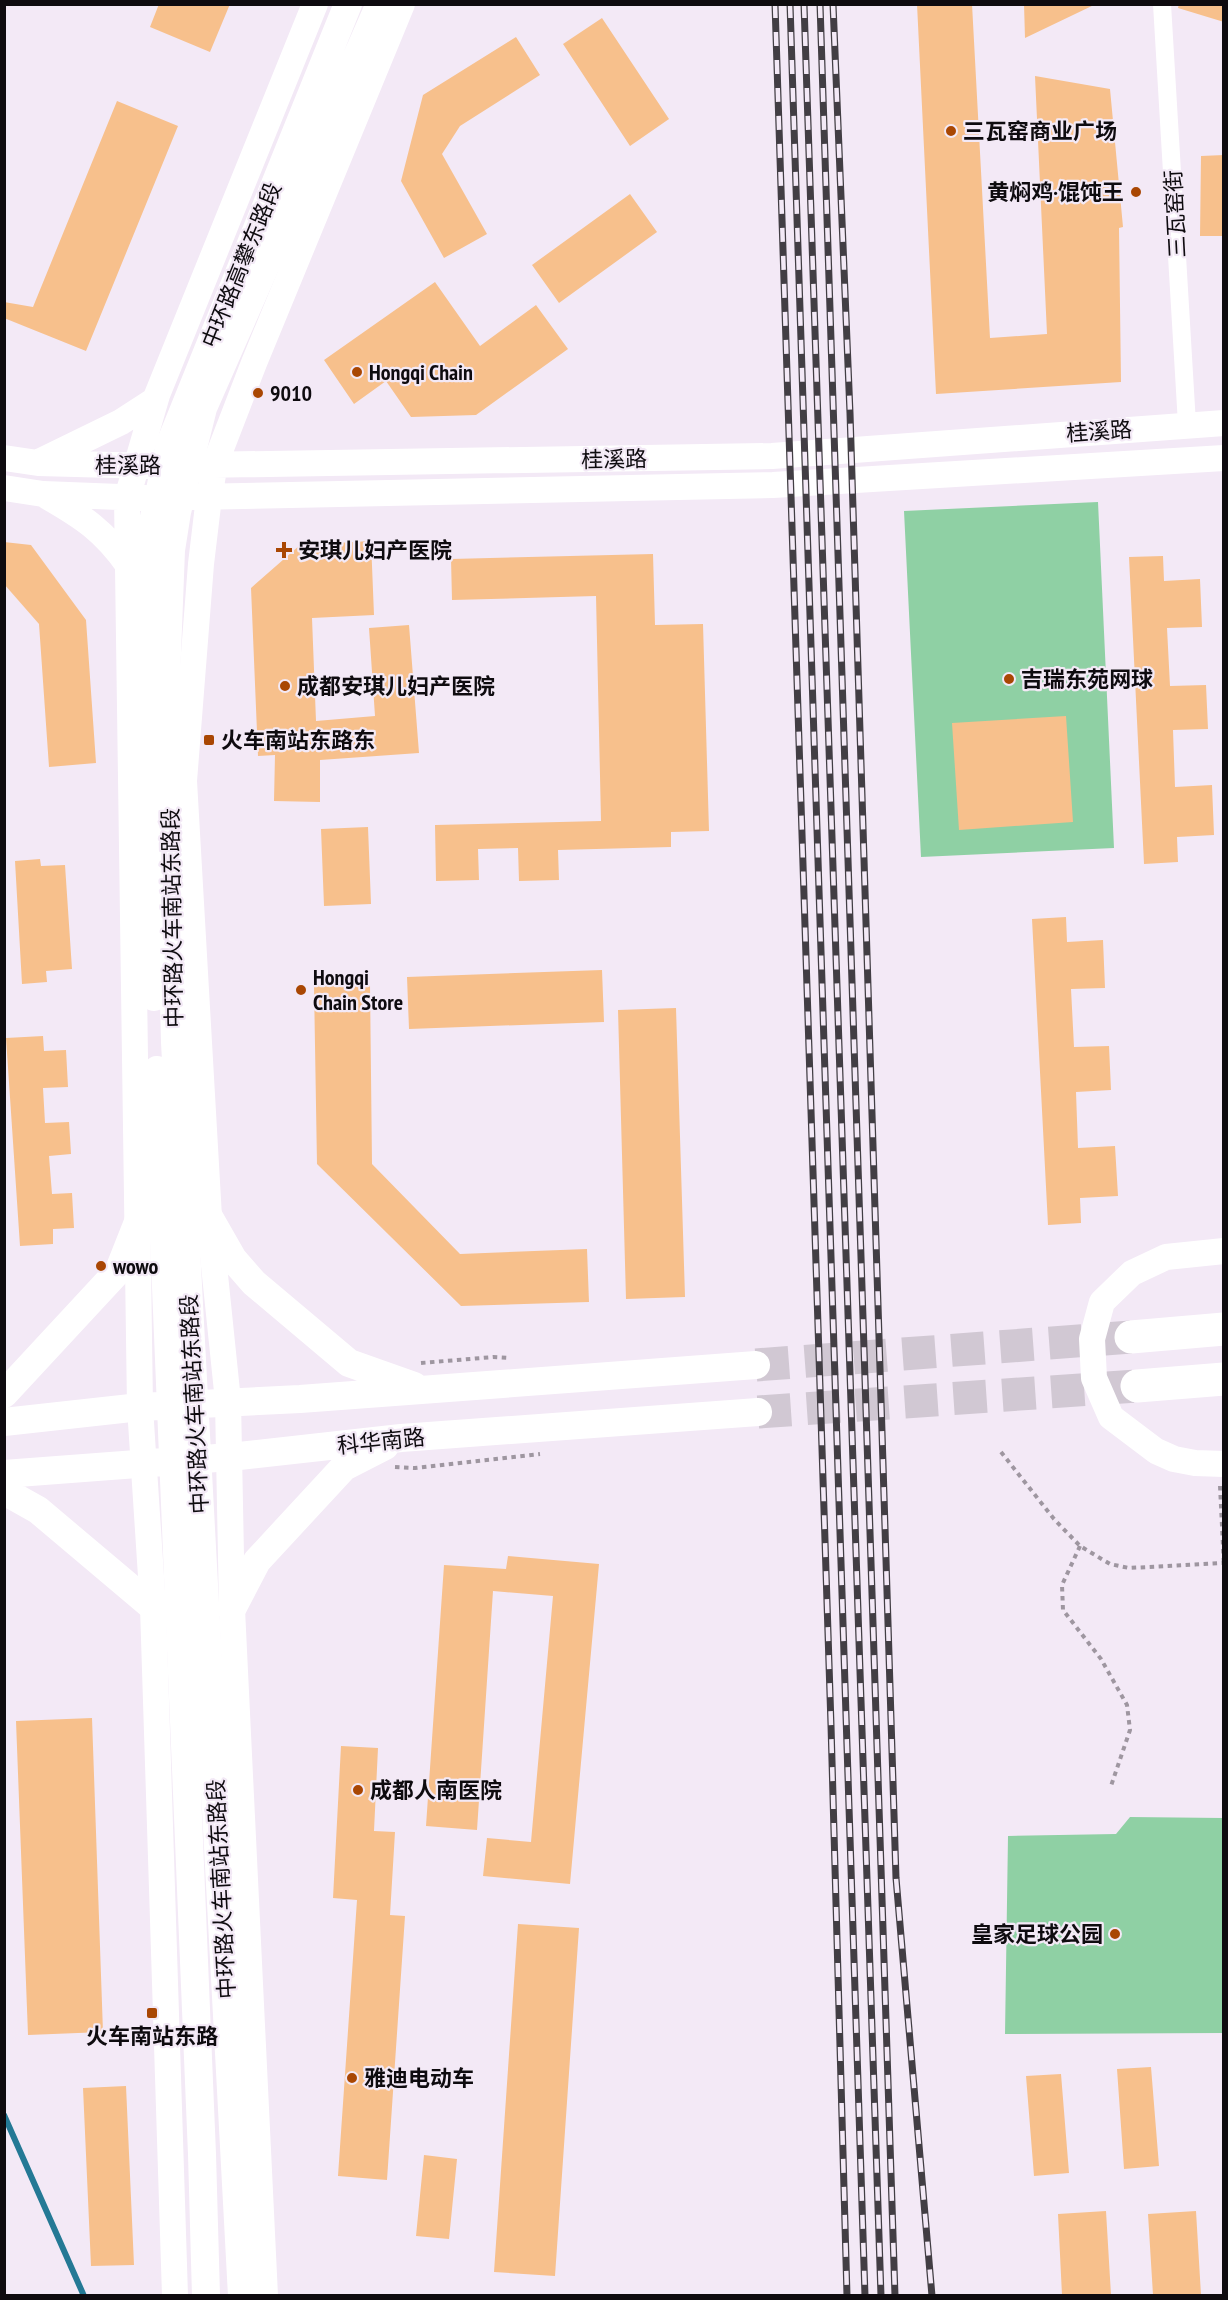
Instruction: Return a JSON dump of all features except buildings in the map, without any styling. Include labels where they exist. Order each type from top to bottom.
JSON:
[{"type":"highway","points":[[1131,1337],[1224,1329]]},
{"type":"highway","points":[[1137,1386],[1224,1378]]},
{"type":"main road","points":[[175,2295],[153,1607],[141,1407],[127,498],[155,400],[315,4]]},
{"type":"main road","name":"中环路高攀东路段","points":[[151,531],[170,444],[348,4]]},
{"type":"main road","name":"中环路高攀东路段","points":[[177,512],[203,408],[380,4]]},
{"type":"main road","points":[[265,2295],[232,1610],[228,1401],[209,1217],[184,781],[208,497],[215,464],[254,363],[402,4]]},
{"type":"main road","points":[[38,463],[121,422],[155,400]]},
{"type":"main road","name":"桂溪路","points":[[4,458],[38,463],[136,466],[772,456],[1224,423]]},
{"type":"main road","name":"桂溪路","points":[[4,488],[43,494],[127,498],[773,485],[1224,458]]},
{"type":"main road","points":[[43,494],[83,517],[112,543],[128,565]]},
{"type":"main road","name":"中环路火车南站东路段","points":[[177,512],[171,550],[166,679],[175,1042],[242,2295]]},
{"type":"main road","name":"中环路火车南站东路段","points":[[151,531],[143,690],[206,2295]]},
{"type":"main road","points":[[209,1217],[233,1259],[254,1283],[349,1363],[424,1390]]},
{"type":"main road","points":[[4,1394],[118,1270],[138,1222]]},
{"type":"main road","points":[[1221,1464],[1174,1459],[1156,1451],[1111,1417],[1094,1378],[1092,1339],[1102,1302],[1132,1274],[1166,1257],[1224,1251]]},
{"type":"main road","name":"科华南路","points":[[4,1422],[141,1407],[424,1390],[756,1365]]},
{"type":"main road","name":"科华南路","points":[[4,1474],[230,1457],[401,1438],[759,1412]]},
{"type":"main road","points":[[232,1610],[257,1561],[344,1467],[401,1438]]},
{"type":"main road","points":[[4,1491],[38,1510],[153,1607]]},
{"type":"street","name":"三瓦窑街","points":[[1162,4],[1187,424]]},
{"type":"path","points":[[1001,1452],[1054,1519],[1080,1546],[1110,1564],[1129,1568],[1223,1564],[1221,1464]]},
{"type":"path","points":[[1080,1546],[1062,1585],[1064,1610],[1101,1659],[1127,1705],[1130,1730],[1111,1786]]},
{"type":"green space","name":"吉瑞东苑网球","points":[[1098,502],[1114,848],[921,857],[904,511]]},
{"type":"green space","name":"皇家足球公园","points":[[1130,1817],[1223,1818],[1223,2033],[1005,2034],[1008,1836],[1116,1834]]},
{"type":"waterway","points":[[4,2115],[84,2296]]},
{"type":"tunnel","points":[[756,1365],[1131,1337]]},
{"type":"tunnel","points":[[758,1412],[1137,1386]]},
{"type":"railway","points":[[775,4],[831,1725],[847,2296]]},
{"type":"railway","points":[[790,4],[865,2296]]},
{"type":"railway","points":[[804,4],[881,2296]]},
{"type":"railway","points":[[820,4],[895,2296]]},
{"type":"railway","points":[[833,4],[850,413],[896,1878],[932,2296]]},
{"type":"place","name":"三瓦窑商业广场","points":[[951,131]]},
{"type":"place","name":"黄焖鸡·馄饨王","points":[[1136,192]]},
{"type":"place","name":"Hongqi Chain","points":[[357,372]]},
{"type":"place","name":"9010","points":[[258,393]]},
{"type":"place","name":"安琪儿妇产医院","points":[[284,550]]},
{"type":"place","name":"吉瑞东苑网球","points":[[1009,679]]},
{"type":"place","name":"成都安琪儿妇产医院","points":[[285,686]]},
{"type":"place","name":"火车南站东路东","points":[[209,740]]},
{"type":"place","name":"Hongqi Chain Store","points":[[301,990]]},
{"type":"place","name":"wowo","points":[[101,1266]]},
{"type":"place","name":"成都人南医院","points":[[358,1790]]},
{"type":"place","name":"皇家足球公园","points":[[1115,1934]]},
{"type":"place","name":"火车南站东路","points":[[152,2013]]},
{"type":"place","name":"雅迪电动车","points":[[352,2078]]}]
